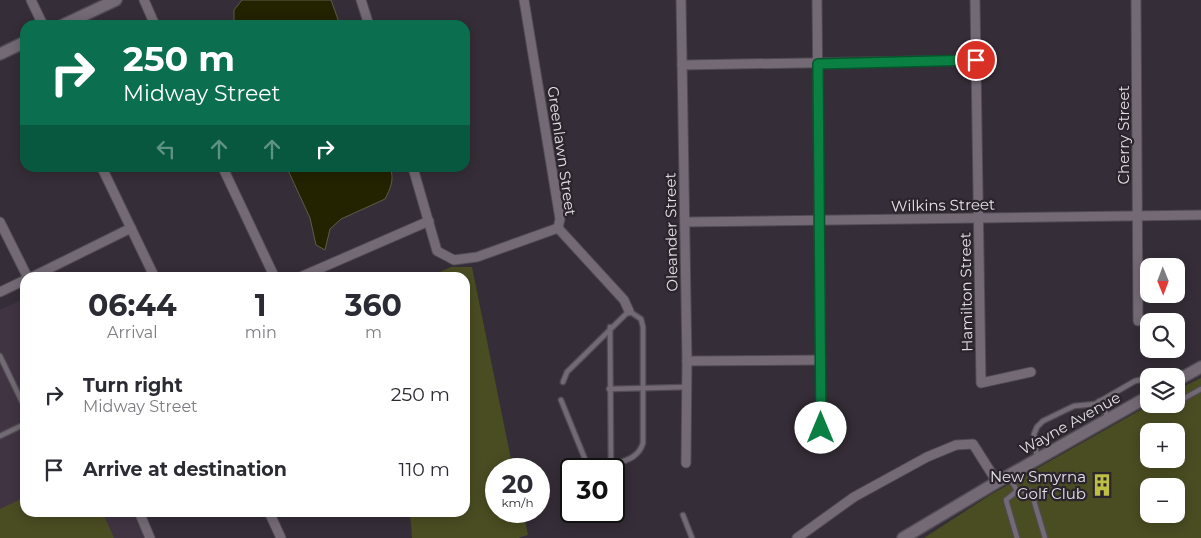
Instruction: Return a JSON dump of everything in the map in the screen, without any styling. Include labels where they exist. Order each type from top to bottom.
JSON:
[{"type":"street","points":[[31,0],[41,20]]},
{"type":"street","points":[[144,0],[153,20]]},
{"type":"street","points":[[361,0],[367,20]]},
{"type":"street","name":"Greenlawn Street","points":[[524,0],[560,218],[558,228],[624,300],[629,311]]},
{"type":"street","name":"Oleander Street","points":[[681,0],[687,361],[686,463]]},
{"type":"street","points":[[817,0],[821,428]]},
{"type":"street","name":"Hamilton Street","points":[[975,0],[981,383],[1031,372]]},
{"type":"street","name":"Cherry Street","points":[[1136,0],[1138,321]]},
{"type":"street","points":[[73,20],[110,1]]},
{"type":"street","points":[[0,54],[20,44]]},
{"type":"street","points":[[682,65],[976,60]]},
{"type":"street","points":[[104,172],[152,272]]},
{"type":"street","points":[[225,172],[272,272]]},
{"type":"street","points":[[414,172],[437,251],[454,260],[477,257],[558,228]]},
{"type":"street","name":"Wilkins Street","points":[[685,222],[1201,215]]},
{"type":"street","points":[[312,272],[429,220]]},
{"type":"street","points":[[0,222],[26,272]]},
{"type":"street","points":[[41,272],[131,228]]},
{"type":"street","points":[[0,292],[20,282]]},
{"type":"street","points":[[687,361],[821,360]]},
{"type":"street","points":[[1185,376],[1201,367]]},
{"type":"street","name":"Wayne Avenue","points":[[903,538],[1009,475],[1140,401]]},
{"type":"street","points":[[797,538],[854,496],[928,457],[956,445],[973,444],[997,482]]},
{"type":"street","points":[[141,517],[150,538]]},
{"type":"street","points":[[271,517],[281,538]]},
{"type":"lane","points":[[563,382],[567,372],[610,327],[629,311],[641,319],[643,327],[644,387],[643,443],[640,451],[631,459],[625,461]]},
{"type":"lane","points":[[610,327],[611,458]]},
{"type":"lane","points":[[0,356],[20,398]]},
{"type":"lane","points":[[1038,459],[1034,446],[1037,427],[1043,421],[1074,406],[1099,402],[1140,380]]},
{"type":"lane","points":[[609,389],[687,387]]},
{"type":"lane","points":[[1185,398],[1201,389]]},
{"type":"lane","points":[[561,400],[585,458]]},
{"type":"lane","points":[[1099,402],[1109,419]]},
{"type":"lane","points":[[0,436],[20,426]]},
{"type":"lane","points":[[1009,475],[1017,491]]},
{"type":"lane","points":[[1017,538],[1006,500],[1017,491],[1031,491],[1045,538]]},
{"type":"lane","points":[[683,515],[692,538]]},
{"type":"shaded area","points":[[242,0],[331,0],[338,20],[234,20],[234,10]]},
{"type":"shaded area","points":[[289,172],[391,172],[392,180],[385,199],[341,219],[330,229],[325,250],[316,245],[310,218]]},
{"type":"shaded area","points":[[20,300],[20,517],[134,517],[145,538],[0,538],[0,310]]},
{"type":"green space","points":[[451,267],[472,267],[511,458],[485,458],[485,523],[526,523],[528,535],[518,538],[412,538],[410,517],[470,517],[470,272],[440,272]]},
{"type":"green space","name":"New Smyrna Golf Club","points":[[1201,378],[1201,538],[924,538],[990,495],[1140,410],[1140,413],[1185,413],[1185,386]]},
{"type":"green space","points":[[20,499],[20,517],[105,517],[114,538],[0,538],[0,509]]},
{"type":"place","name":"New Smyrna Golf Club","points":[[1102,485]]},
{"type":"route","points":[[821,428],[818,64],[976,60]]}]
